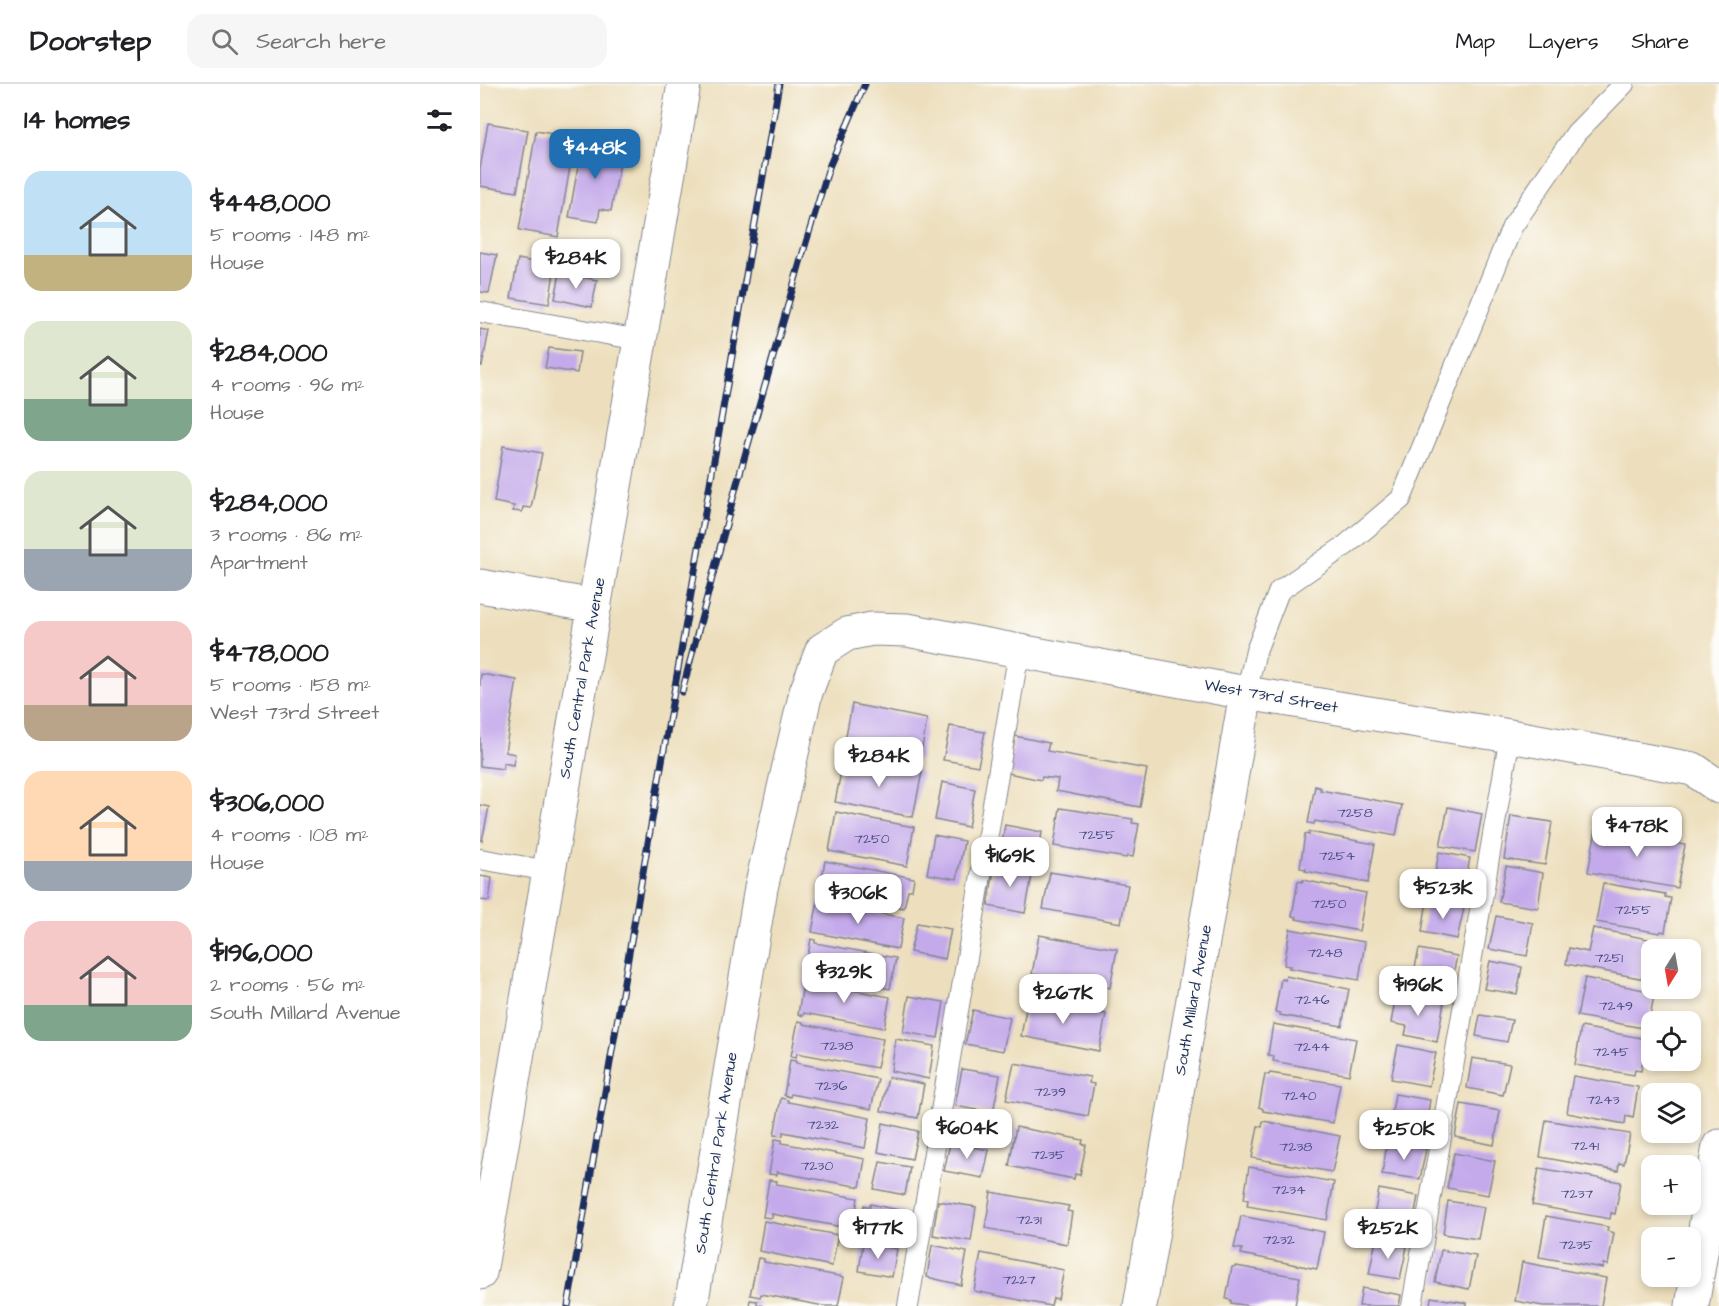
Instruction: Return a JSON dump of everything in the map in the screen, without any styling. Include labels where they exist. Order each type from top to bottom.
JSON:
[{"type":"street","name":"South Central Park Avenue","points":[[480,1273],[492,1135],[549,871],[684,84]]},
{"type":"street","points":[[480,586],[595,606]]},
{"type":"street","name":"West 73rd Street","points":[[822,650],[847,634],[872,629],[907,630],[1246,693],[1510,736],[1693,769],[1719,787]]},
{"type":"street","name":"South Central Park Avenue","points":[[691,1306],[761,888],[806,692],[822,650]]},
{"type":"street","name":"South Millard Avenue","points":[[1140,1306],[1246,693]]},
{"type":"street","points":[[1692,1306],[1719,1146]]},
{"type":"lane","points":[[1246,693],[1256,651],[1279,591],[1346,545],[1401,499],[1512,227],[1576,133],[1624,84]]},
{"type":"lane","points":[[480,312],[640,340]]},
{"type":"lane","points":[[908,1306],[1019,651]]},
{"type":"lane","points":[[1412,1306],[1510,736]]},
{"type":"lane","points":[[480,859],[549,871]]},
{"type":"building","points":[[488,123],[528,130],[517,192],[480,186],[480,169]]},
{"type":"building","points":[[536,131],[575,138],[558,237],[519,230]]},
{"type":"building","points":[[583,139],[623,147],[611,211],[600,209],[598,222],[569,217]]},
{"type":"building","points":[[544,248],[558,250],[556,263],[542,261]]},
{"type":"building","points":[[480,252],[497,255],[489,293],[480,292]]},
{"type":"building","points":[[518,259],[555,266],[549,304],[511,298]]},
{"type":"building","points":[[560,273],[597,280],[592,307],[555,299]]},
{"type":"building","points":[[480,329],[489,331],[482,366],[480,366]]},
{"type":"building","points":[[549,348],[580,352],[577,373],[545,368]]},
{"type":"building","points":[[503,446],[542,453],[531,508],[523,507],[522,512],[513,511],[514,506],[494,502]]},
{"type":"building","points":[[481,674],[517,680],[505,752],[515,754],[513,765],[503,763],[503,769],[480,766]]},
{"type":"building","points":[[852,704],[927,719],[920,760],[844,746]]},
{"type":"building","points":[[950,726],[985,732],[978,766],[943,760]]},
{"type":"building","points":[[1015,736],[1049,743],[1047,751],[1147,769],[1140,807],[1056,791],[1058,779],[1042,777],[1041,780],[1008,773]]},
{"type":"building","points":[[843,762],[879,769],[880,764],[922,772],[913,817],[835,802]]},
{"type":"building","points":[[942,782],[975,789],[968,827],[935,820]]},
{"type":"building","points":[[1315,786],[1321,788],[1320,790],[1402,805],[1396,836],[1315,821],[1314,824],[1308,823]]},
{"type":"building","points":[[480,805],[489,807],[482,841],[480,840]]},
{"type":"building","points":[[1448,807],[1482,814],[1475,852],[1440,846]]},
{"type":"building","points":[[1060,808],[1133,819],[1132,823],[1139,824],[1133,857],[1127,856],[1126,858],[1054,846]]},
{"type":"building","points":[[836,812],[914,827],[907,866],[829,851]]},
{"type":"building","points":[[1511,816],[1552,822],[1545,865],[1504,859]]},
{"type":"building","points":[[1005,825],[1042,832],[1038,856],[1001,849]]},
{"type":"building","points":[[1596,829],[1685,845],[1677,888],[1588,872]]},
{"type":"building","points":[[1309,832],[1375,844],[1368,883],[1305,871],[1306,869],[1300,868],[1305,834],[1309,835]]},
{"type":"building","points":[[934,835],[964,841],[957,879],[927,874]]},
{"type":"building","points":[[1439,852],[1470,858],[1464,890],[1433,884]]},
{"type":"building","points":[[825,861],[914,878],[912,890],[908,890],[904,908],[819,893]]},
{"type":"building","points":[[995,863],[1033,870],[1025,913],[988,906]]},
{"type":"building","points":[[1506,866],[1543,873],[1538,908],[1499,902]]},
{"type":"building","points":[[1050,872],[1128,885],[1121,923],[1043,909]]},
{"type":"building","points":[[480,876],[492,878],[489,901],[480,900]]},
{"type":"building","points":[[1303,880],[1366,893],[1359,931],[1296,919],[1297,917],[1292,916],[1298,881]]},
{"type":"building","points":[[1603,883],[1665,894],[1665,897],[1671,898],[1665,932],[1596,922]]},
{"type":"building","points":[[818,901],[904,918],[898,949],[812,932]]},
{"type":"building","points":[[1427,901],[1464,908],[1457,939],[1422,932]]},
{"type":"building","points":[[1496,916],[1533,923],[1527,956],[1489,949]]},
{"type":"building","points":[[917,923],[951,929],[945,959],[910,952]]},
{"type":"building","points":[[1593,928],[1648,939],[1641,939],[1641,978],[1566,964],[1569,948],[1588,952]]},
{"type":"building","points":[[1290,929],[1365,942],[1359,980],[1289,968],[1290,966],[1284,965]]},
{"type":"building","points":[[1039,935],[1117,949],[1110,988],[1032,974]]},
{"type":"building","points":[[811,939],[815,940],[815,943],[896,958],[890,989],[812,975],[811,977],[804,976]]},
{"type":"building","points":[[1419,949],[1457,956],[1450,989],[1412,981]]},
{"type":"building","points":[[1490,961],[1522,967],[1517,994],[1484,989]]},
{"type":"building","points":[[1286,976],[1349,989],[1342,1026],[1280,1015],[1275,1012],[1281,979],[1285,980]]},
{"type":"building","points":[[1585,978],[1641,989],[1641,999],[1653,999],[1651,1011],[1641,1011],[1641,1028],[1577,1016]]},
{"type":"building","points":[[804,979],[809,982],[890,997],[884,1028],[804,1013],[803,1016],[798,1014]]},
{"type":"building","points":[[1396,994],[1444,1002],[1437,1042],[1405,1035],[1407,1026],[1391,1023]]},
{"type":"building","points":[[909,996],[944,1002],[938,1038],[903,1032]]},
{"type":"building","points":[[1028,998],[1106,1014],[1099,1051],[1021,1036]]},
{"type":"building","points":[[973,1010],[1010,1018],[1003,1051],[965,1044]]},
{"type":"building","points":[[1480,1015],[1512,1020],[1507,1042],[1476,1036]]},
{"type":"building","points":[[798,1021],[803,1024],[883,1039],[877,1068],[797,1053],[796,1057],[791,1056]]},
{"type":"building","points":[[1273,1024],[1356,1039],[1349,1075],[1273,1061],[1274,1056],[1268,1055]]},
{"type":"building","points":[[1581,1027],[1641,1038],[1641,1071],[1635,1070],[1634,1075],[1575,1065]]},
{"type":"building","points":[[896,1039],[934,1046],[929,1079],[891,1071]]},
{"type":"building","points":[[1398,1045],[1436,1053],[1429,1086],[1391,1079]]},
{"type":"building","points":[[1472,1058],[1510,1064],[1503,1095],[1467,1088]]},
{"type":"building","points":[[790,1060],[878,1079],[871,1109],[791,1094],[790,1097],[784,1095]]},
{"type":"building","points":[[1014,1063],[1090,1077],[1089,1083],[1094,1084],[1088,1116],[1006,1100]]},
{"type":"building","points":[[962,1069],[1000,1075],[993,1113],[955,1106]]},
{"type":"building","points":[[1265,1074],[1340,1084],[1333,1123],[1263,1111],[1259,1107]]},
{"type":"building","points":[[1573,1076],[1638,1087],[1633,1118],[1626,1116],[1625,1124],[1567,1113]]},
{"type":"building","points":[[888,1077],[924,1084],[918,1118],[881,1111]]},
{"type":"building","points":[[1395,1094],[1430,1100],[1424,1136],[1389,1130]]},
{"type":"building","points":[[781,1098],[788,1102],[870,1118],[865,1148],[783,1132],[783,1136],[774,1135]]},
{"type":"building","points":[[1461,1104],[1500,1111],[1494,1145],[1455,1137]]},
{"type":"building","points":[[1546,1120],[1630,1134],[1624,1164],[1619,1163],[1618,1171],[1540,1157]]},
{"type":"building","points":[[1263,1121],[1340,1136],[1332,1172],[1252,1158],[1258,1126],[1262,1127]]},
{"type":"building","points":[[883,1123],[918,1131],[912,1159],[878,1152]]},
{"type":"building","points":[[1016,1127],[1083,1140],[1082,1144],[1086,1145],[1080,1175],[1075,1174],[1074,1179],[1009,1166]]},
{"type":"building","points":[[775,1139],[782,1140],[782,1143],[865,1159],[860,1187],[777,1172],[777,1175],[769,1174]]},
{"type":"building","points":[[950,1143],[989,1150],[983,1178],[944,1171]]},
{"type":"building","points":[[1387,1144],[1426,1149],[1420,1179],[1382,1174]]},
{"type":"building","points":[[1454,1153],[1495,1161],[1488,1195],[1447,1188]]},
{"type":"building","points":[[880,1162],[910,1167],[905,1195],[874,1189]]},
{"type":"building","points":[[1249,1167],[1334,1182],[1327,1220],[1247,1206],[1248,1200],[1244,1199]]},
{"type":"building","points":[[1539,1168],[1621,1182],[1615,1214],[1611,1213],[1610,1219],[1532,1205]]},
{"type":"building","points":[[769,1180],[777,1181],[776,1184],[858,1198],[853,1229],[772,1214],[772,1218],[763,1217]]},
{"type":"building","points":[[1379,1189],[1418,1196],[1412,1228],[1373,1221]]},
{"type":"building","points":[[991,1192],[1069,1206],[1067,1211],[1072,1212],[1067,1244],[985,1228]]},
{"type":"building","points":[[938,1201],[976,1207],[971,1241],[933,1235]]},
{"type":"building","points":[[1448,1201],[1484,1207],[1478,1239],[1443,1234]]},
{"type":"building","points":[[870,1204],[904,1211],[898,1240],[866,1233],[868,1227],[860,1225],[864,1205],[870,1207]]},
{"type":"building","points":[[1241,1216],[1324,1232],[1317,1269],[1241,1254],[1242,1249],[1234,1248]]},
{"type":"building","points":[[1546,1216],[1608,1227],[1607,1231],[1614,1233],[1608,1265],[1603,1264],[1603,1268],[1539,1257]]},
{"type":"building","points":[[764,1221],[838,1235],[832,1266],[759,1251]]},
{"type":"building","points":[[1376,1240],[1407,1247],[1400,1279],[1369,1274]]},
{"type":"building","points":[[863,1243],[897,1249],[892,1277],[859,1271]]},
{"type":"building","points":[[932,1245],[967,1252],[961,1285],[927,1277]]},
{"type":"building","points":[[1441,1250],[1476,1256],[1469,1289],[1435,1282]]},
{"type":"building","points":[[981,1253],[1064,1270],[1058,1299],[1053,1298],[1050,1306],[974,1291]]},
{"type":"building","points":[[758,1258],[764,1259],[764,1262],[844,1277],[838,1306],[824,1306],[761,1294],[760,1297],[750,1295]]},
{"type":"building","points":[[1522,1262],[1606,1278],[1601,1306],[1543,1306],[1515,1301]]},
{"type":"building","points":[[1232,1267],[1300,1277],[1295,1306],[1250,1306],[1231,1303],[1231,1300],[1226,1299]]},
{"type":"building","points":[[1362,1288],[1401,1295],[1399,1306],[1359,1306]]},
{"type":"building","points":[[1431,1297],[1467,1303],[1467,1306],[1430,1306]]},
{"type":"building","points":[[750,1300],[757,1301],[757,1304],[763,1306],[749,1306]]},
{"type":"railway","points":[[568,1306],[779,84]]},
{"type":"railway","points":[[682,692],[736,487],[801,259],[829,167],[865,84]]}]
